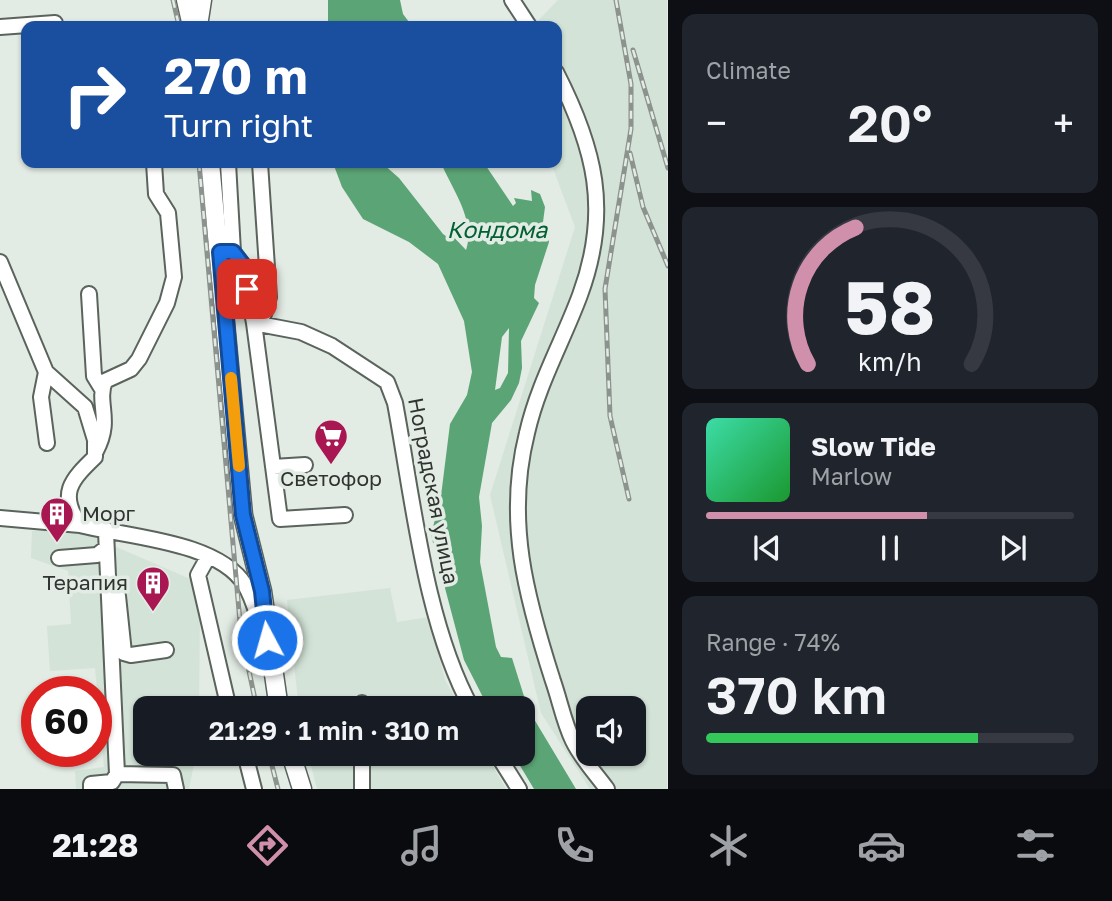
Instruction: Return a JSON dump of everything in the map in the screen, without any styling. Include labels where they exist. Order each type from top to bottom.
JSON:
[{"type":"main road","points":[[186,0],[190,21]]},
{"type":"main road","points":[[199,21],[202,0]]},
{"type":"main road","points":[[211,168],[226,252],[243,515],[262,591],[277,696]]},
{"type":"main road","points":[[295,766],[302,789]]},
{"type":"street","points":[[512,0],[526,21]]},
{"type":"street","points":[[0,27],[21,25]]},
{"type":"street","points":[[562,83],[578,113],[595,168],[597,207],[591,256],[580,294],[537,396],[526,433],[518,477],[516,528],[533,610],[573,742],[607,789]]},
{"type":"street","points":[[102,390],[105,381],[131,369],[139,359],[167,303],[174,277],[168,213],[156,194],[154,168]]},
{"type":"street","points":[[228,168],[226,252],[243,265],[254,323],[280,519],[345,515]]},
{"type":"street","points":[[254,323],[264,314],[269,297],[260,168]]},
{"type":"street","points":[[0,261],[30,339],[46,372],[85,407],[95,440],[95,457],[70,486],[68,497],[71,512],[80,525]]},
{"type":"street","points":[[89,294],[94,376],[102,390],[106,421],[103,436],[95,452]]},
{"type":"street","name":"Ноградская улица","points":[[254,323],[301,332],[332,346],[387,382],[395,403],[436,612],[454,677],[465,696]]},
{"type":"street","points":[[46,372],[41,397],[47,443]]},
{"type":"street","points":[[273,467],[305,466]]},
{"type":"street","points":[[0,518],[80,525],[106,532],[172,542],[208,557],[235,573],[246,586],[267,640]]},
{"type":"street","points":[[106,532],[115,778]]},
{"type":"street","points":[[59,558],[107,553]]},
{"type":"street","points":[[107,553],[114,573],[124,653],[131,655],[166,650]]},
{"type":"street","points":[[208,557],[198,575],[226,696]]},
{"type":"street","points":[[248,766],[254,789]]},
{"type":"street","points":[[362,766],[362,789]]},
{"type":"street","points":[[505,766],[519,789]]},
{"type":"street","points":[[91,789],[91,785],[115,778],[173,775],[176,789]]},
{"type":"shaded area","points":[[558,0],[667,0],[667,789],[590,789],[541,713],[490,495],[575,227],[553,168],[562,168],[562,21],[538,21]]},
{"type":"shaded area","points":[[77,530],[195,581],[200,612],[199,696],[133,696],[133,766],[194,766],[189,789],[76,789],[75,771],[112,767],[112,676],[96,676],[95,668],[50,671],[47,626],[71,624],[68,571],[31,558],[32,531]]},
{"type":"shaded area","points":[[390,588],[397,622],[429,617],[445,680],[454,696],[298,696],[287,600]]},
{"type":"shaded area","points":[[311,766],[493,766],[506,789],[317,789]]},
{"type":"water","points":[[328,0],[400,0],[403,14],[408,21],[328,21]]},
{"type":"water","name":"Кондома","points":[[335,168],[388,168],[399,178],[443,234],[450,239],[449,232],[466,250],[468,227],[465,216],[443,168],[487,168],[513,206],[516,203],[514,198],[532,201],[531,190],[540,194],[545,207],[543,222],[549,242],[535,285],[534,298],[539,303],[521,341],[522,368],[519,383],[511,400],[492,423],[479,497],[482,526],[480,562],[496,647],[501,657],[512,658],[524,696],[482,696],[464,660],[431,535],[441,496],[450,424],[467,395],[472,372],[464,321],[438,264],[409,242],[363,219],[342,187]],"holes":[[[509,328],[508,373],[500,388],[495,390],[502,337]]]},
{"type":"water","name":"Кондома","points":[[535,721],[576,789],[534,789],[520,766],[535,766]]},
{"type":"railway","points":[[173,0],[178,21]]},
{"type":"railway","points":[[616,0],[631,84],[631,129],[605,289],[610,416],[629,499]]},
{"type":"railway","points":[[633,50],[668,168]]},
{"type":"railway","points":[[630,153],[643,207],[668,266]]},
{"type":"railway","points":[[199,168],[241,633],[254,696]]},
{"type":"railway","points":[[272,766],[278,789]]},
{"type":"slow traffic","points":[[231,378],[239,466]]},
{"type":"place","name":"Светофор","points":[[331,466]]},
{"type":"place","name":"Морг","points":[[57,544]]},
{"type":"place","name":"Терапия","points":[[153,613]]},
{"type":"route","points":[[247,289],[243,265],[233,252],[220,252],[243,515],[262,591],[267,640]]}]
